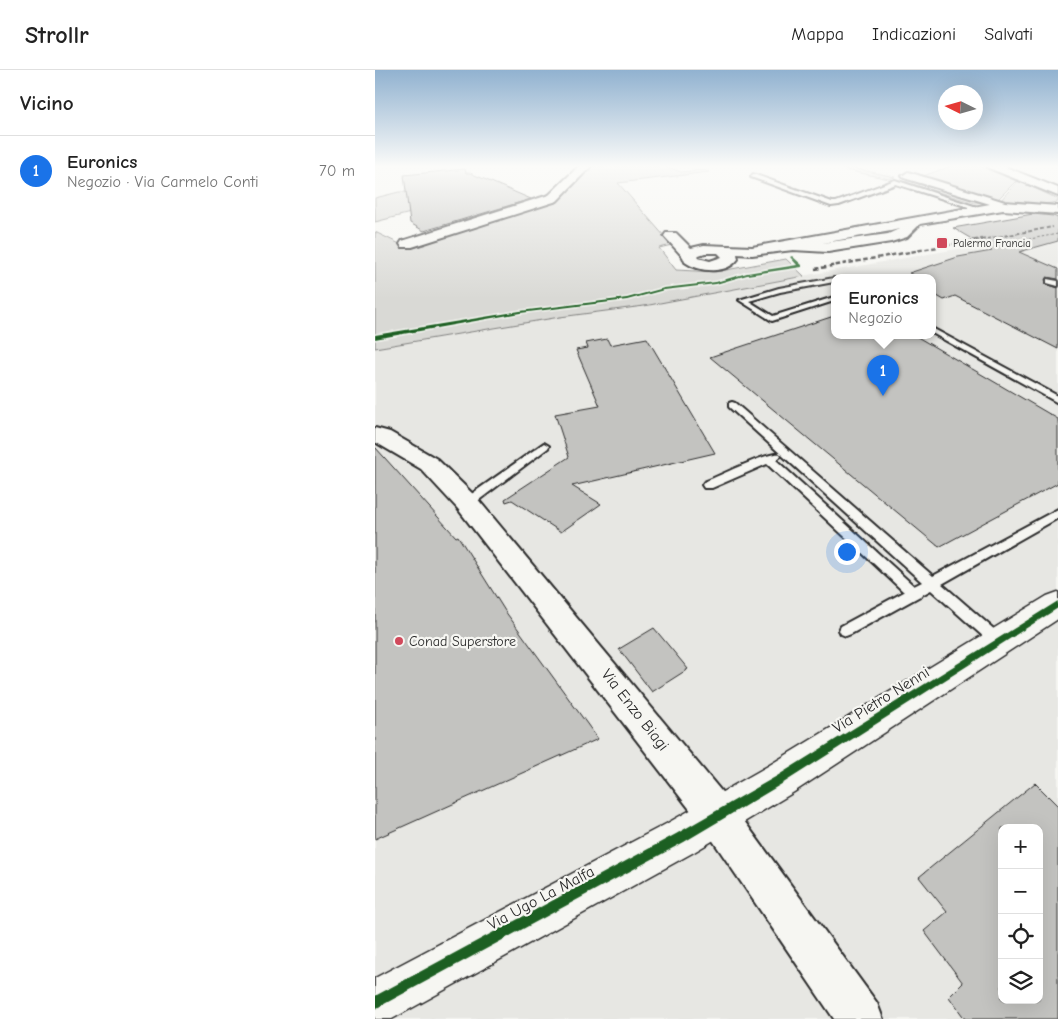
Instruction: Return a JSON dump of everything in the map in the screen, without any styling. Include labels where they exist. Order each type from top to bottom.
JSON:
[{"type":"street","points":[[407,244],[514,210]]},
{"type":"street","points":[[675,240],[694,253],[724,255],[738,255],[769,248],[793,246],[828,248],[891,238],[902,234],[916,221],[974,210]]},
{"type":"street","name":"Via Enzo Biagi","points":[[375,435],[382,437],[429,464],[467,503],[718,816],[861,1019]]},
{"type":"street","name":"Via Pietro Nenni","points":[[718,816],[1058,604]]},
{"type":"street","name":"Via Ugo La Malfa","points":[[375,1002],[718,816]]},
{"type":"lane","points":[[1050,280],[1058,284]]},
{"type":"lane","points":[[831,281],[779,290],[743,300],[772,319],[831,301]]},
{"type":"lane","points":[[936,332],[1058,400]]},
{"type":"lane","points":[[732,405],[999,642]]},
{"type":"lane","points":[[467,503],[544,446]]},
{"type":"lane","points":[[708,485],[785,452]]},
{"type":"lane","points":[[768,460],[913,593]]},
{"type":"lane","points":[[846,630],[1058,513]]},
{"type":"path","points":[[1024,240],[1058,234]]},
{"type":"shaded area","points":[[375,210],[421,210],[375,222]]},
{"type":"shaded area","points":[[528,210],[642,210],[672,245],[659,248],[676,270],[715,272],[786,259],[804,276],[644,306],[560,317],[375,348],[375,232],[408,248]]},
{"type":"shaded area","points":[[1058,238],[1058,1019],[375,1019],[375,348],[560,317],[644,306],[733,288],[1015,239]]},
{"type":"building","points":[[408,210],[493,210],[424,231],[410,223]]},
{"type":"building","points":[[1033,214],[1058,218],[1058,241],[1019,252],[1058,269],[1058,279],[1047,277],[1045,279],[1046,284],[1058,288],[1058,349],[955,296],[944,300],[936,295],[936,274],[909,273],[958,257],[992,251],[953,228]]},
{"type":"building","points":[[831,317],[831,339],[921,339],[1058,419],[1058,483],[939,547],[710,357]]},
{"type":"building","points":[[647,338],[715,453],[572,486],[601,504],[561,532],[512,500],[506,502],[505,499],[569,457],[555,414],[600,406],[576,350],[588,348],[586,343],[607,339],[610,345]]},
{"type":"building","points":[[375,447],[456,537],[458,536],[505,611],[598,739],[375,839]]},
{"type":"building","points":[[654,628],[688,669],[652,692],[619,649]]},
{"type":"building","points":[[1035,783],[1058,806],[1058,1019],[965,1019],[949,997],[963,983],[924,931],[947,912],[919,877]]},
{"type":"railway","points":[[975,241],[1053,227]]},
{"type":"railway","points":[[815,269],[982,239]]},
{"type":"cycle path","points":[[375,337],[520,312],[627,299],[664,289],[716,283],[747,274],[800,266],[792,257]]},
{"type":"cycle path","points":[[375,1003],[680,838],[781,779],[1058,604]]},
{"type":"place","name":"Palermo Francia","points":[[942,243]]},
{"type":"place","name":"Euronics","points":[[883,396]]},
{"type":"place","name":"Conad Superstore","points":[[399,641]]}]
